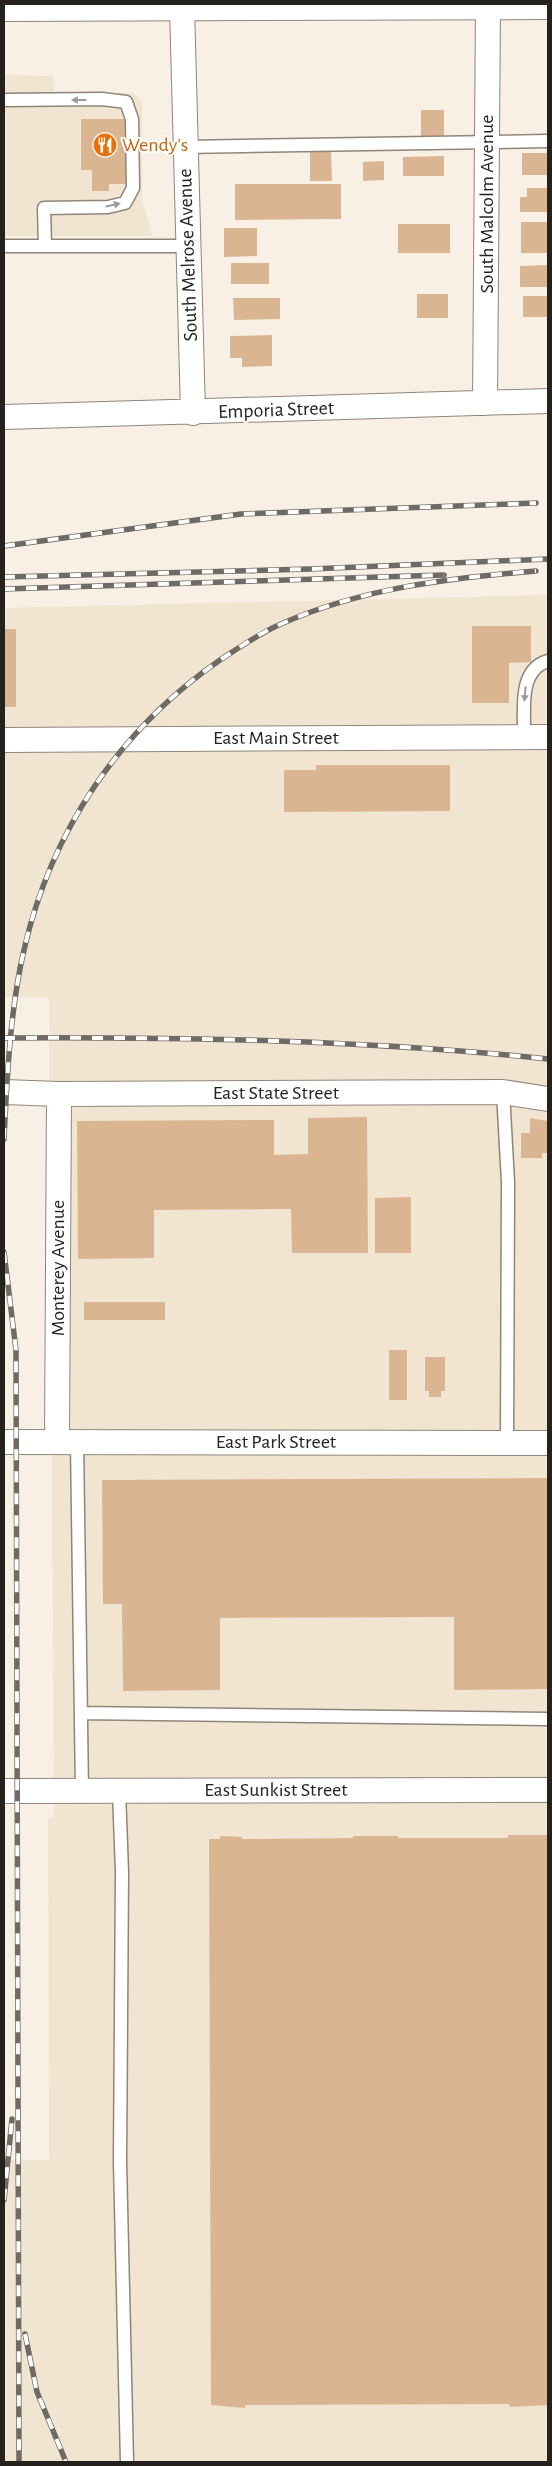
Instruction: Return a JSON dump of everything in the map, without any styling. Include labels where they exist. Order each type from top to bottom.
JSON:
[{"type":"main road","points":[[4,7],[40,5],[182,7],[352,4],[548,5]]},
{"type":"street","name":"South Malcolm Avenue","points":[[485,402],[488,6]]},
{"type":"street","name":"South Melrose Avenue","points":[[182,7],[193,413]]},
{"type":"street","name":"Emporia Street","points":[[4,417],[193,413],[548,401]]},
{"type":"street","name":"East Main Street","points":[[4,740],[548,736]]},
{"type":"street","name":"East State Street","points":[[4,1092],[59,1094],[503,1092],[548,1099]]},
{"type":"street","name":"Monterey Avenue","points":[[59,1094],[67,1442]]},
{"type":"street","name":"East Park Street","points":[[4,1442],[548,1444]]},
{"type":"street","name":"East Sunkist Street","points":[[4,1791],[548,1790]]},
{"type":"lane","points":[[4,100],[126,102],[132,119],[133,188],[124,203],[108,207],[65,206],[44,208],[45,246]]},
{"type":"lane","points":[[185,147],[548,141]]},
{"type":"lane","points":[[4,246],[187,246]]},
{"type":"lane","points":[[524,737],[526,685],[530,675],[542,663],[548,661]]},
{"type":"lane","points":[[503,1092],[508,1182],[507,1443]]},
{"type":"lane","points":[[67,1442],[81,1713],[82,1791]]},
{"type":"lane","points":[[81,1713],[548,1719]]},
{"type":"lane","points":[[119,1791],[122,1872],[120,2162],[127,2462]]},
{"type":"shaded area","points":[[4,75],[53,76],[54,93],[133,93],[142,101],[142,199],[152,236],[4,236]]},
{"type":"shaded area","points":[[548,595],[548,2462],[4,2462],[4,2160],[49,2160],[48,1818],[54,1818],[49,997],[4,997],[4,608]]},
{"type":"building","points":[[421,110],[444,110],[444,137],[421,137]]},
{"type":"building","name":"Wendy's","points":[[81,119],[129,119],[129,184],[109,184],[109,191],[92,191],[92,170],[81,170]]},
{"type":"building","points":[[310,152],[331,152],[332,181],[310,181]]},
{"type":"building","points":[[522,153],[548,153],[548,175],[522,175]]},
{"type":"building","points":[[444,156],[444,176],[403,176],[403,157]]},
{"type":"building","points":[[384,161],[384,180],[363,181],[363,162]]},
{"type":"building","points":[[235,184],[341,184],[341,219],[235,220]]},
{"type":"building","points":[[527,188],[548,188],[548,212],[520,212],[520,197],[527,197]]},
{"type":"building","points":[[521,222],[548,222],[548,253],[521,253]]},
{"type":"building","points":[[398,224],[450,224],[450,253],[398,253]]},
{"type":"building","points":[[224,228],[257,228],[257,256],[224,257]]},
{"type":"building","points":[[231,263],[269,263],[269,284],[231,284]]},
{"type":"building","points":[[548,265],[548,287],[520,287],[520,266]]},
{"type":"building","points":[[417,294],[448,294],[448,318],[417,318]]},
{"type":"building","points":[[523,296],[548,296],[548,317],[523,317]]},
{"type":"building","points":[[233,298],[280,298],[280,319],[234,320]]},
{"type":"building","points":[[272,335],[272,366],[242,367],[242,358],[230,358],[230,336]]},
{"type":"building","points":[[472,626],[531,626],[531,662],[509,663],[509,703],[472,703]]},
{"type":"building","points":[[4,629],[16,629],[16,707],[4,707]]},
{"type":"building","points":[[316,765],[450,765],[450,811],[284,812],[284,770],[316,770]]},
{"type":"building","points":[[367,1117],[368,1253],[292,1253],[291,1209],[154,1210],[154,1258],[78,1259],[77,1121],[274,1120],[274,1155],[308,1154],[308,1118]]},
{"type":"building","points":[[530,1118],[548,1121],[548,1153],[542,1153],[542,1158],[521,1158],[521,1133],[530,1133]]},
{"type":"building","points":[[411,1197],[411,1253],[375,1253],[375,1198]]},
{"type":"building","points":[[84,1302],[165,1302],[165,1320],[84,1320]]},
{"type":"building","points":[[389,1350],[407,1350],[407,1400],[389,1400]]},
{"type":"building","points":[[425,1357],[445,1357],[445,1391],[441,1391],[441,1397],[429,1397],[429,1391],[425,1391]]},
{"type":"building","points":[[548,1478],[548,1689],[454,1690],[454,1617],[220,1618],[220,1690],[123,1691],[122,1604],[103,1604],[102,1480]]},
{"type":"building","points":[[508,1835],[548,1835],[548,2405],[510,2407],[509,2404],[245,2405],[245,2408],[211,2405],[209,1839],[220,1839],[220,1836],[242,1837],[242,1839],[353,1838],[353,1836],[508,1838]]},
{"type":"railway","points":[[4,546],[241,514],[536,503]]},
{"type":"railway","points":[[4,577],[311,569],[548,559]]},
{"type":"railway","points":[[4,1139],[6,1092],[15,996],[24,950],[36,906],[52,864],[72,824],[95,786],[121,751],[151,718],[184,687],[250,640],[281,624],[312,612],[374,593],[438,581],[536,571]]},
{"type":"railway","points":[[4,589],[444,575]]},
{"type":"railway","points":[[4,1038],[276,1041],[412,1048],[548,1059]]},
{"type":"railway","points":[[4,1252],[16,1350],[19,2462]]},
{"type":"railway","points":[[4,2200],[12,2119]]},
{"type":"railway","points":[[25,2334],[37,2392],[66,2462]]},
{"type":"place","name":"Wendy's","points":[[105,145]]}]
